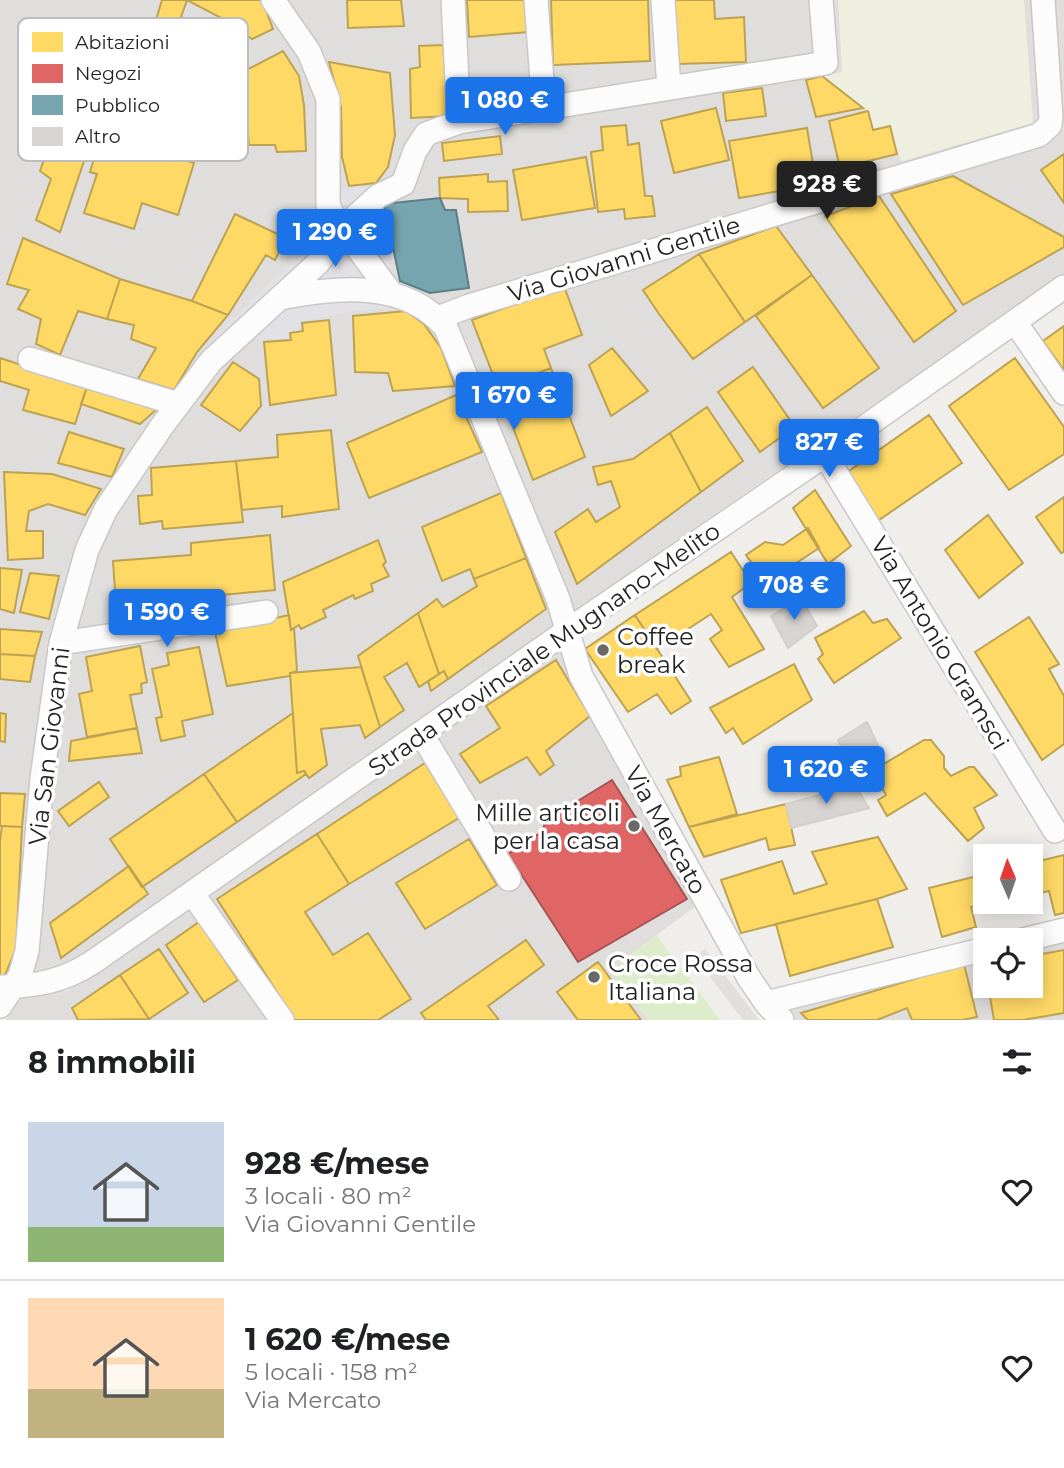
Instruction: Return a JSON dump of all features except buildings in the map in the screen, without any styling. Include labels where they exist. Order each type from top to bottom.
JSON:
[{"type":"street","points":[[273,0],[309,52],[328,99],[328,205],[391,293]]},
{"type":"street","points":[[453,0],[459,122]]},
{"type":"street","points":[[536,0],[544,108]]},
{"type":"street","points":[[663,0],[669,88]]},
{"type":"street","name":"Via San Giovanni","points":[[0,1006],[7,987],[24,964],[27,951],[42,778],[61,643],[87,550],[106,509],[211,361],[317,263],[343,228],[379,196],[403,184],[415,150],[426,134],[459,122],[826,63],[821,0]]},
{"type":"street","name":"Via Giovanni Gentile","points":[[439,318],[469,306],[1039,135],[1050,125],[1051,117],[1043,0]]},
{"type":"street","name":"Strada Provinciale Mugnano-Melito","points":[[7,987],[51,983],[75,974],[567,631],[825,456],[1064,287]]},
{"type":"street","points":[[280,298],[308,292],[362,289],[391,293],[415,303],[439,318]]},
{"type":"street","name":"Via Mercato","points":[[439,318],[452,338],[558,599],[581,676],[732,949],[766,1003],[782,1020]]},
{"type":"street","points":[[1015,322],[1064,393]]},
{"type":"street","points":[[30,359],[178,404]]},
{"type":"street","name":"Via Antonio Gramsci","points":[[825,456],[1055,831]]},
{"type":"street","points":[[61,643],[266,612]]},
{"type":"street","points":[[421,733],[509,879]]},
{"type":"street","points":[[192,893],[282,1020]]},
{"type":"street","points":[[1043,935],[1064,930]]},
{"type":"street","points":[[766,1003],[973,952]]},
{"type":"shaded area","points":[[0,0],[1064,0],[1064,274],[552,626],[62,969],[0,972]]},
{"type":"shaded area","points":[[376,186],[383,217],[375,220],[378,235],[386,234],[395,294],[394,308],[352,311],[300,322],[301,331],[289,332],[289,338],[230,341],[217,337],[234,317],[304,252],[320,232],[319,191]]},
{"type":"shaded area","points":[[561,644],[697,905],[611,969],[648,1020],[5,1020],[22,994],[67,991]]},
{"type":"shaded area","points":[[1064,936],[1064,1020],[794,1020],[780,1007],[973,959],[973,998],[1043,998],[1043,941]]},
{"type":"shaded area","points":[[705,949],[759,1020],[743,1020],[695,957]]},
{"type":"green space","points":[[838,0],[1024,0],[1033,123],[902,161],[897,154],[890,126],[873,130],[868,111],[822,76],[842,72]]},
{"type":"green space","points":[[656,935],[720,1020],[648,1020],[610,970]]},
{"type":"place","name":"Coffee break","points":[[603,650]]},
{"type":"place","name":"Mille articoli per la casa","points":[[634,826]]},
{"type":"place","name":"Croce Rossa Italiana","points":[[594,977]]}]
